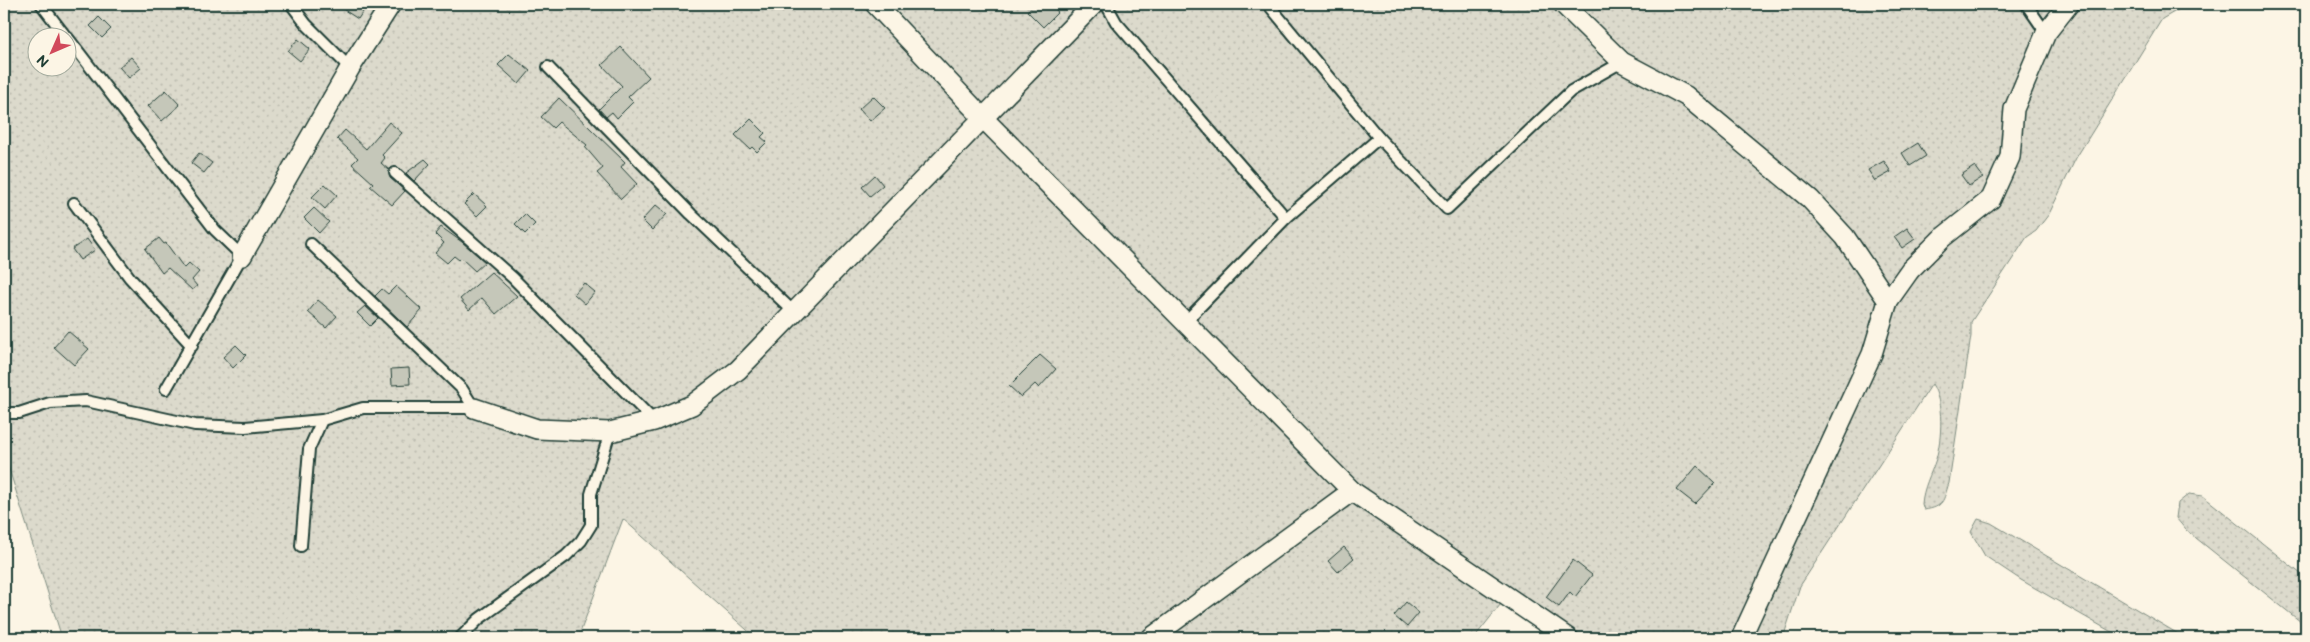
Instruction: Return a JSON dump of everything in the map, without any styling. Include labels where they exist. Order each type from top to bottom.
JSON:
[{"type":"street","points":[[242,256],[350,68],[391,4]]},
{"type":"street","points":[[875,4],[982,117],[1186,321],[1352,491],[1568,638]]},
{"type":"street","points":[[474,408],[537,429],[610,432],[654,421],[692,405],[738,370],[1094,4]]},
{"type":"street","points":[[1563,4],[1622,62],[1686,96],[1810,199],[1845,237],[1888,300]]},
{"type":"street","points":[[1741,638],[1872,354],[1888,300],[1910,270],[1942,238],[1991,199],[2010,157],[2014,109],[2046,34],[2069,4]]},
{"type":"street","points":[[1151,638],[1352,491]]},
{"type":"lane","points":[[41,4],[59,28]]},
{"type":"lane","points":[[291,4],[306,24],[350,68]]},
{"type":"lane","points":[[1106,4],[1116,22],[1286,218]]},
{"type":"lane","points":[[1268,4],[1379,138],[1447,209],[1571,92],[1622,62]]},
{"type":"lane","points":[[2026,4],[2046,34]]},
{"type":"lane","points":[[78,52],[215,230],[242,256],[166,389]]},
{"type":"lane","points":[[548,67],[691,214],[794,312]]},
{"type":"lane","points":[[1186,321],[1286,218],[1379,138]]},
{"type":"lane","points":[[395,173],[513,278],[654,421]]},
{"type":"lane","points":[[74,203],[130,278],[192,346]]},
{"type":"lane","points":[[311,244],[462,389],[474,408]]},
{"type":"lane","points":[[4,413],[19,413],[50,403],[86,401],[195,425],[245,428],[322,420],[363,408],[474,408]]},
{"type":"lane","points":[[301,546],[309,449],[322,420]]},
{"type":"lane","points":[[460,638],[479,618],[566,556],[581,541],[591,526],[591,494],[610,432]]},
{"type":"shaded area","points":[[4,4],[2188,4],[2162,19],[2076,158],[2049,214],[2036,231],[2027,237],[1971,322],[1971,336],[1949,483],[1942,502],[1936,507],[1924,510],[1922,504],[1936,459],[1941,431],[1939,401],[1932,384],[1800,586],[1783,638],[1586,638],[1512,590],[1474,638],[756,638],[623,519],[578,638],[62,638],[4,453]]},
{"type":"shaded area","points":[[2189,494],[2203,496],[2306,578],[2306,626],[2186,530],[2176,518],[2178,503]]},
{"type":"shaded area","points":[[1978,519],[1991,523],[2185,638],[2122,638],[2021,580],[1985,556],[1971,532]]},
{"type":"building","points":[[335,4],[368,4],[358,19]]},
{"type":"building","points":[[1034,4],[1050,4],[1058,12],[1043,27],[1027,11]]},
{"type":"building","points":[[99,17],[111,29],[102,38],[90,26]]},
{"type":"building","points":[[298,39],[310,49],[300,61],[288,51]]},
{"type":"building","points":[[621,47],[649,77],[628,97],[633,102],[617,118],[612,112],[606,117],[599,109],[622,86],[602,65]]},
{"type":"building","points":[[509,54],[530,71],[519,84],[498,65]]},
{"type":"building","points":[[131,57],[141,68],[129,78],[119,67]]},
{"type":"building","points":[[166,90],[180,105],[162,121],[148,106]]},
{"type":"building","points":[[873,96],[885,108],[870,121],[859,109]]},
{"type":"building","points":[[559,98],[625,162],[621,167],[637,184],[621,199],[597,173],[603,168],[585,147],[587,145],[559,122],[553,128],[541,117]]},
{"type":"building","points":[[751,119],[765,133],[761,137],[767,142],[757,152],[752,147],[750,149],[735,135]]},
{"type":"building","points":[[389,122],[402,133],[382,155],[385,158],[381,163],[389,170],[390,178],[405,191],[392,205],[370,186],[373,183],[352,164],[358,158],[337,139],[345,130],[366,149]]},
{"type":"building","points":[[1918,143],[1926,156],[1910,166],[1902,153]]},
{"type":"building","points":[[199,153],[212,163],[204,173],[191,163]]},
{"type":"building","points":[[425,159],[430,164],[414,181],[406,173]]},
{"type":"building","points":[[1884,161],[1891,172],[1875,181],[1868,170]]},
{"type":"building","points":[[1975,166],[1983,177],[1969,186],[1961,175]]},
{"type":"building","points":[[875,175],[883,185],[870,196],[862,187]]},
{"type":"building","points":[[325,184],[337,195],[325,209],[312,197]]},
{"type":"building","points":[[474,194],[487,206],[477,216],[464,204]]},
{"type":"building","points":[[656,205],[667,214],[652,230],[642,220]]},
{"type":"building","points":[[314,208],[329,222],[319,233],[304,218]]},
{"type":"building","points":[[525,214],[535,224],[525,234],[515,224]]},
{"type":"building","points":[[441,227],[485,262],[475,271],[461,258],[459,260],[454,256],[447,263],[435,253],[444,243],[435,234]]},
{"type":"building","points":[[1907,228],[1915,239],[1902,248],[1894,237]]},
{"type":"building","points":[[159,238],[164,244],[166,243],[184,268],[189,263],[199,272],[192,280],[197,286],[192,290],[168,268],[162,273],[145,249]]},
{"type":"building","points":[[87,239],[95,250],[80,260],[72,249]]},
{"type":"building","points":[[491,272],[517,296],[496,314],[482,298],[469,310],[460,299]]},
{"type":"building","points":[[584,283],[595,292],[585,304],[574,294]]},
{"type":"building","points":[[396,286],[422,310],[407,327],[375,296],[382,289],[388,294]]},
{"type":"building","points":[[318,300],[337,316],[326,328],[308,312]]},
{"type":"building","points":[[365,306],[378,318],[370,326],[357,313]]},
{"type":"building","points":[[68,331],[89,349],[74,365],[54,347]]},
{"type":"building","points":[[236,345],[246,355],[233,368],[223,357]]},
{"type":"building","points":[[1040,355],[1056,369],[1039,388],[1035,384],[1021,397],[1009,386]]},
{"type":"building","points":[[409,368],[410,384],[392,385],[391,369]]},
{"type":"building","points":[[1697,466],[1715,483],[1695,504],[1677,490]]},
{"type":"building","points":[[1344,547],[1354,558],[1338,572],[1328,561]]},
{"type":"building","points":[[1573,560],[1592,575],[1575,597],[1570,592],[1559,607],[1546,597]]},
{"type":"building","points":[[1406,602],[1419,613],[1407,627],[1394,616]]}]
